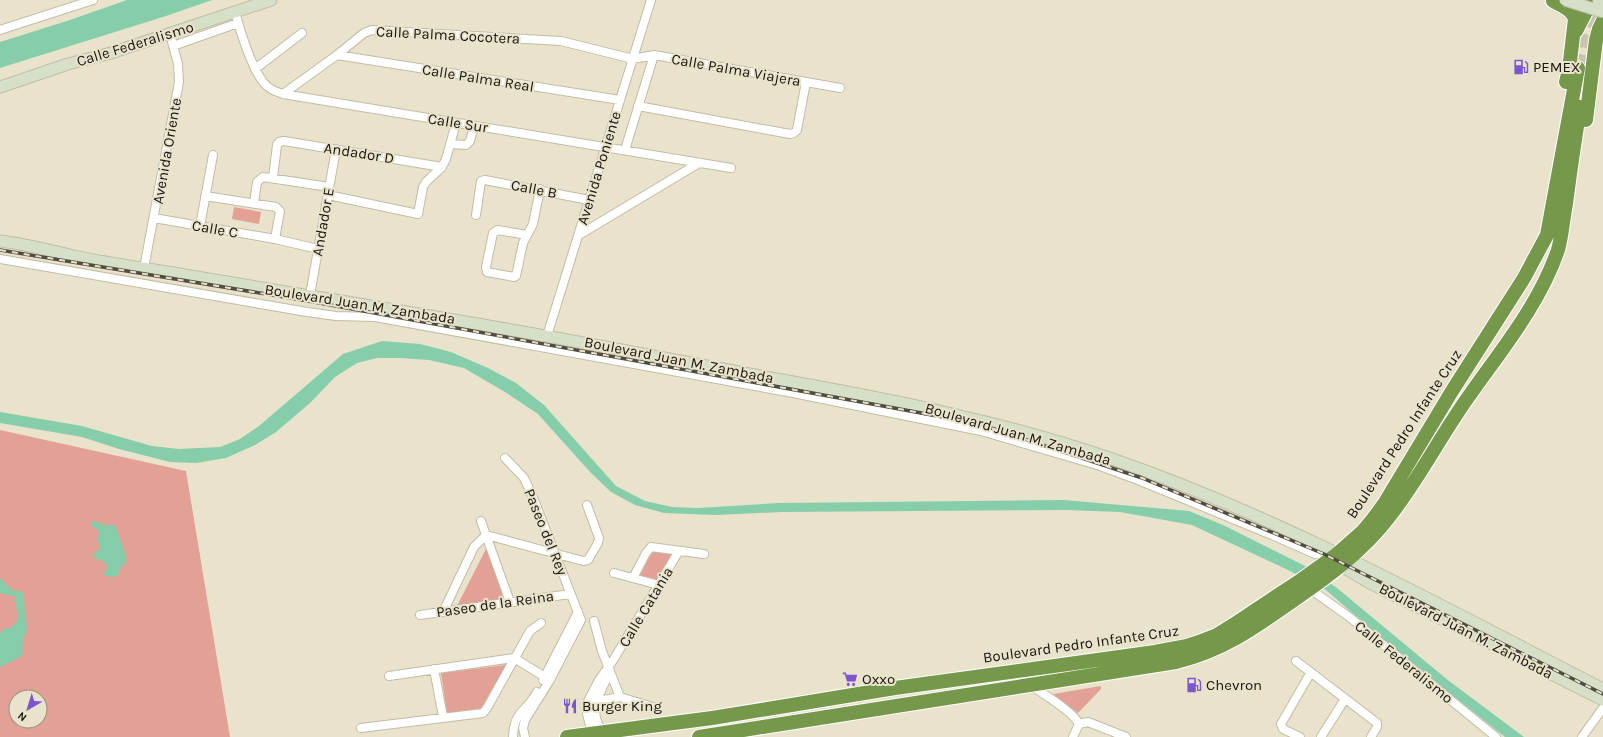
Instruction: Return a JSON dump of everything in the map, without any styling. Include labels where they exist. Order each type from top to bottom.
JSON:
[{"type":"highway","points":[[1555,0],[1589,6],[1603,17]]},
{"type":"highway","points":[[1555,0],[1574,15],[1575,25],[1570,55],[1581,69],[1600,35],[1599,30],[1603,21]]},
{"type":"highway","points":[[1570,55],[1576,30],[1589,6]]},
{"type":"highway","name":"Boulevard Pedro Infante Cruz","points":[[699,737],[1176,662],[1215,650],[1251,630],[1326,570],[1343,559],[1375,534],[1396,508],[1468,396],[1511,339],[1536,298],[1567,230],[1573,204],[1581,69]]},
{"type":"highway","name":"Boulevard Pedro Infante Cruz","points":[[1343,559],[1384,504],[1452,391],[1524,278],[1538,252],[1538,236],[1581,69]]},
{"type":"highway","name":"Boulevard Pedro Infante Cruz","points":[[567,737],[597,735],[895,688],[1155,652],[1187,646],[1217,635],[1309,585]]},
{"type":"street","points":[[0,30],[94,0]]},
{"type":"street","name":"Calle Federalismo","points":[[0,87],[170,34],[271,0]]},
{"type":"street","name":"Avenida Poniente","points":[[548,336],[651,0]]},
{"type":"street","points":[[1555,0],[1603,12]]},
{"type":"street","points":[[1598,0],[1603,2]]},
{"type":"street","name":"Calle Sur","points":[[235,12],[255,69],[264,83],[274,91],[283,94],[731,168]]},
{"type":"street","points":[[173,46],[238,23]]},
{"type":"street","name":"Calle Palma Cocotera","points":[[283,94],[337,55],[364,32],[372,30],[561,41],[633,58]]},
{"type":"street","points":[[255,69],[302,33]]},
{"type":"street","name":"Avenida Oriente","points":[[144,268],[179,82],[178,64],[170,34]]},
{"type":"street","name":"Calle Palma Real","points":[[337,55],[620,100]]},
{"type":"street","points":[[625,150],[654,55]]},
{"type":"street","name":"Calle Palma Viajera","points":[[633,58],[654,55],[840,88]]},
{"type":"street","points":[[638,106],[790,134],[797,130],[806,82]]},
{"type":"street","points":[[254,203],[257,182],[263,177],[329,191],[418,214],[423,187],[442,167],[446,159],[456,123]]},
{"type":"street","points":[[450,144],[466,145],[470,141],[474,126]]},
{"type":"street","name":"Andador D","points":[[273,178],[277,145],[279,142],[284,141],[442,167]]},
{"type":"street","name":"Andador E","points":[[310,295],[336,149]]},
{"type":"street","points":[[200,226],[213,155]]},
{"type":"street","points":[[579,235],[699,163]]},
{"type":"street","name":"Calle B","points":[[476,214],[480,183],[481,181],[485,180],[540,189],[589,200]]},
{"type":"street","points":[[527,236],[498,230],[492,233],[486,266],[487,272],[514,277],[517,274],[523,243],[527,236],[533,224],[540,189]]},
{"type":"street","points":[[205,196],[272,205],[279,209],[280,213],[275,239]]},
{"type":"street","name":"Calle C","points":[[154,218],[275,239],[318,249]]},
{"type":"street","name":"Boulevard Juan M. Zambada","points":[[0,241],[28,244],[74,256],[548,336],[860,394],[946,411],[995,424],[1069,445],[1140,469],[1237,508],[1603,688]]},
{"type":"street","name":"Boulevard Juan M. Zambada","points":[[0,259],[307,312],[336,316],[375,317],[793,393],[967,428],[1098,465],[1158,488],[1315,554],[1343,559]]},
{"type":"street","name":"Paseo del Rey","points":[[504,458],[524,478],[528,485],[578,612],[538,702],[525,720],[523,728],[525,737]]},
{"type":"street","points":[[443,612],[474,547],[485,536],[490,536],[556,555],[587,561],[590,558],[599,538],[587,505]]},
{"type":"street","points":[[481,521],[485,536],[510,602]]},
{"type":"street","points":[[633,578],[649,548],[653,547],[704,554]]},
{"type":"street","name":"Calle Catania","points":[[591,702],[610,667],[679,551]]},
{"type":"street","name":"Boulevard Juan M. Zambada","points":[[1343,559],[1348,570],[1368,582],[1603,700]]},
{"type":"street","points":[[614,573],[659,585]]},
{"type":"street","name":"Calle Federalismo","points":[[1309,585],[1496,737]]},
{"type":"street","name":"Paseo de la Reina","points":[[420,615],[570,594]]},
{"type":"street","points":[[594,621],[602,651],[610,667],[620,697]]},
{"type":"street","points":[[361,728],[483,713],[530,631],[541,623]]},
{"type":"street","points":[[389,676],[514,658],[548,678]]},
{"type":"street","points":[[1296,661],[1377,723],[1377,727],[1371,737]]},
{"type":"street","points":[[434,669],[443,718]]},
{"type":"street","points":[[1300,737],[1283,729],[1281,724],[1310,672]]},
{"type":"street","name":"Paseo del Rey","points":[[513,737],[515,721],[534,699],[548,678]]},
{"type":"street","points":[[1030,685],[1063,707],[1077,720],[1079,724]]},
{"type":"street","points":[[597,735],[594,710],[591,702],[620,697],[653,707]]},
{"type":"street","points":[[1321,737],[1345,699]]},
{"type":"street","points":[[1582,737],[1603,708]]},
{"type":"street","points":[[1079,724],[1088,722],[1126,737]]},
{"type":"street","points":[[1073,737],[1079,724]]},
{"type":"shaded area","points":[[127,0],[212,0],[0,68],[0,42]]},
{"type":"shaded area","points":[[234,207],[261,212],[259,224],[232,219]]},
{"type":"shaded area","points":[[382,341],[420,344],[451,352],[488,368],[516,383],[544,405],[616,486],[645,501],[672,507],[698,508],[779,503],[1064,500],[1189,511],[1223,525],[1307,567],[1337,588],[1449,681],[1524,737],[1505,737],[1394,649],[1326,590],[1288,570],[1192,525],[1120,512],[1067,510],[782,512],[716,515],[664,513],[635,505],[611,492],[591,473],[538,414],[505,392],[464,368],[429,360],[377,358],[357,363],[335,377],[310,403],[276,432],[255,445],[226,458],[196,463],[170,462],[119,449],[82,437],[0,423],[0,412],[82,426],[152,446],[179,449],[220,447],[240,439],[259,426],[343,354]]},
{"type":"shaded area","points":[[0,430],[186,471],[230,737],[0,737]]},
{"type":"shaded area","points":[[93,521],[102,525],[115,525],[126,556],[126,563],[120,568],[118,575],[115,577],[105,576],[104,574],[107,566],[105,562],[93,557],[93,554],[99,550],[100,546],[97,541],[99,534],[97,529],[90,525]]},
{"type":"shaded area","points":[[488,545],[507,598],[457,606]]},
{"type":"shaded area","points":[[652,552],[671,554],[674,558],[661,581],[640,575]]},
{"type":"shaded area","points":[[0,578],[12,590],[23,592],[27,629],[23,640],[22,656],[0,667],[0,633],[4,629],[11,627],[18,620],[18,616],[16,597],[0,593]]},
{"type":"shaded area","points":[[513,664],[488,709],[447,714],[441,673]]},
{"type":"shaded area","points":[[1101,686],[1101,689],[1078,713],[1053,694]]},
{"type":"tunnel","points":[[1578,68],[1588,26],[1599,2]]},
{"type":"railway","points":[[0,250],[314,302],[976,423],[1142,478],[1324,554],[1603,694]]},
{"type":"place","name":"PEMEX","points":[[1521,67]]},
{"type":"place","name":"Oxxo","points":[[850,679]]},
{"type":"place","name":"Chevron","points":[[1194,685]]},
{"type":"place","name":"Burger King","points":[[570,706]]}]
